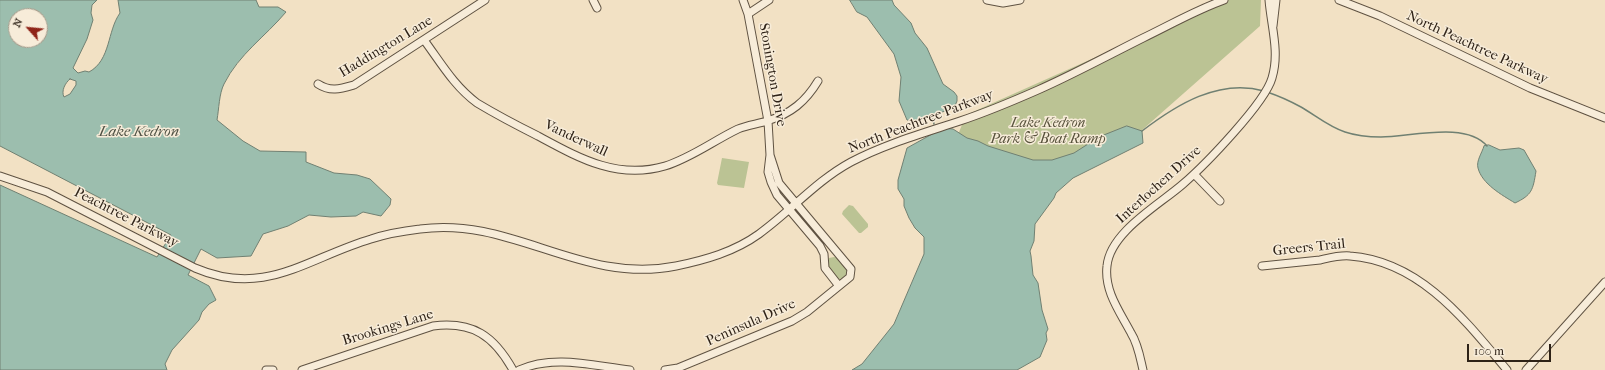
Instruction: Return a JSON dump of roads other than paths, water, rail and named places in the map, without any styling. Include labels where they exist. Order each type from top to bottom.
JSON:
[{"type":"street","name":"Haddington Lane","points":[[318,84],[330,89],[338,89],[354,84],[485,0]]},
{"type":"street","points":[[593,0],[597,8]]},
{"type":"street","name":"Stonington Drive","points":[[742,0],[748,14],[768,121],[770,155],[768,172],[777,195],[788,210]]},
{"type":"street","points":[[748,14],[769,0]]},
{"type":"street","points":[[987,0],[1003,3],[1020,0]]},
{"type":"street","name":"North Peachtree Parkway","points":[[241,279],[270,278],[370,239],[402,232],[444,227],[488,232],[599,266],[632,270],[658,269],[711,258],[726,252],[757,235],[828,176],[861,157],[1041,89],[1185,16],[1224,0]]},
{"type":"street","name":"Interlochen Drive","points":[[1143,370],[1139,350],[1132,333],[1111,297],[1107,277],[1107,265],[1112,247],[1128,229],[1194,174],[1231,135],[1265,92],[1272,78],[1275,60],[1269,0]]},
{"type":"street","name":"Interlochen Drive","points":[[1273,28],[1276,15],[1276,0]]},
{"type":"street","name":"North Peachtree Parkway","points":[[1339,0],[1380,16],[1530,88],[1605,118]]},
{"type":"street","name":"Vanderwall","points":[[424,40],[451,79],[465,94],[477,103],[573,154],[611,169],[628,171],[664,166],[685,158],[740,128],[768,121],[795,109],[808,98],[818,81]]},
{"type":"street","name":"Stonington Drive","points":[[770,155],[779,183],[796,202]]},
{"type":"street","points":[[1194,174],[1220,201]]},
{"type":"street","name":"Peachtree Parkway","points":[[0,176],[47,192],[195,268],[210,274],[241,279]]},
{"type":"street","name":"Peninsula Drive","points":[[665,370],[678,368],[784,325],[807,312],[850,277],[851,269],[796,202]]},
{"type":"street","points":[[788,210],[823,252],[825,268],[839,286]]},
{"type":"street","points":[[823,252],[831,245]]},
{"type":"street","name":"Greers Trail","points":[[1262,266],[1343,256],[1365,258],[1395,267],[1437,293],[1462,317],[1507,370]]},
{"type":"street","points":[[1526,370],[1605,282]]},
{"type":"street","name":"Brookings Lane","points":[[302,370],[433,326],[450,324],[472,329],[487,336],[503,352],[513,370]]},
{"type":"street","points":[[519,370],[544,362],[562,362],[630,370]]},
{"type":"street","points":[[266,370],[273,370]]},
{"type":"water","name":"Lake Kedron","points":[[0,0],[97,0],[92,5],[91,13],[93,20],[87,39],[73,68],[78,73],[85,71],[89,72],[96,67],[105,53],[116,20],[120,13],[118,0],[256,0],[259,7],[278,7],[286,12],[230,73],[221,92],[217,120],[243,141],[260,151],[306,152],[306,162],[334,173],[357,175],[370,179],[391,199],[390,205],[381,216],[363,212],[356,216],[331,217],[309,215],[288,226],[263,234],[251,256],[217,258],[201,249],[188,275],[209,286],[216,300],[209,304],[202,312],[199,320],[172,350],[165,364],[167,370],[0,370],[0,185],[157,257],[171,235],[0,146]],"holes":[[[70,79],[76,81],[76,85],[70,94],[64,97],[64,87]]]},
{"type":"water","points":[[850,0],[892,0],[894,5],[911,23],[915,33],[927,48],[943,84],[957,96],[957,101],[954,108],[916,121],[907,120],[899,101],[901,77],[894,54],[867,17],[857,12]]},
{"type":"water","points":[[1127,126],[1142,131],[1143,143],[1073,178],[1056,193],[1035,224],[1034,241],[1030,251],[1033,275],[1038,283],[1042,310],[1048,329],[1046,333],[1047,340],[1040,357],[1017,370],[852,370],[862,364],[894,324],[924,254],[924,237],[915,228],[909,218],[904,206],[904,199],[898,189],[898,180],[907,148],[943,128],[953,129],[967,138],[1033,160],[1052,160],[1074,153],[1099,137]]},
{"type":"water","points":[[1489,145],[1500,150],[1519,148],[1524,150],[1536,171],[1531,191],[1515,203],[1488,184],[1480,174],[1478,160],[1484,146]]},
{"type":"waterway","points":[[1142,131],[1169,112],[1199,96],[1231,88],[1247,88],[1264,91]]},
{"type":"waterway","points":[[1267,92],[1297,105],[1322,121],[1345,132],[1381,137],[1452,132],[1478,138],[1487,146]]},
{"type":"waterway","points":[[932,115],[934,124]]},
{"type":"park label","name":"Lake Kedron Park & Boat Ramp","points":[[1048,132]]}]
